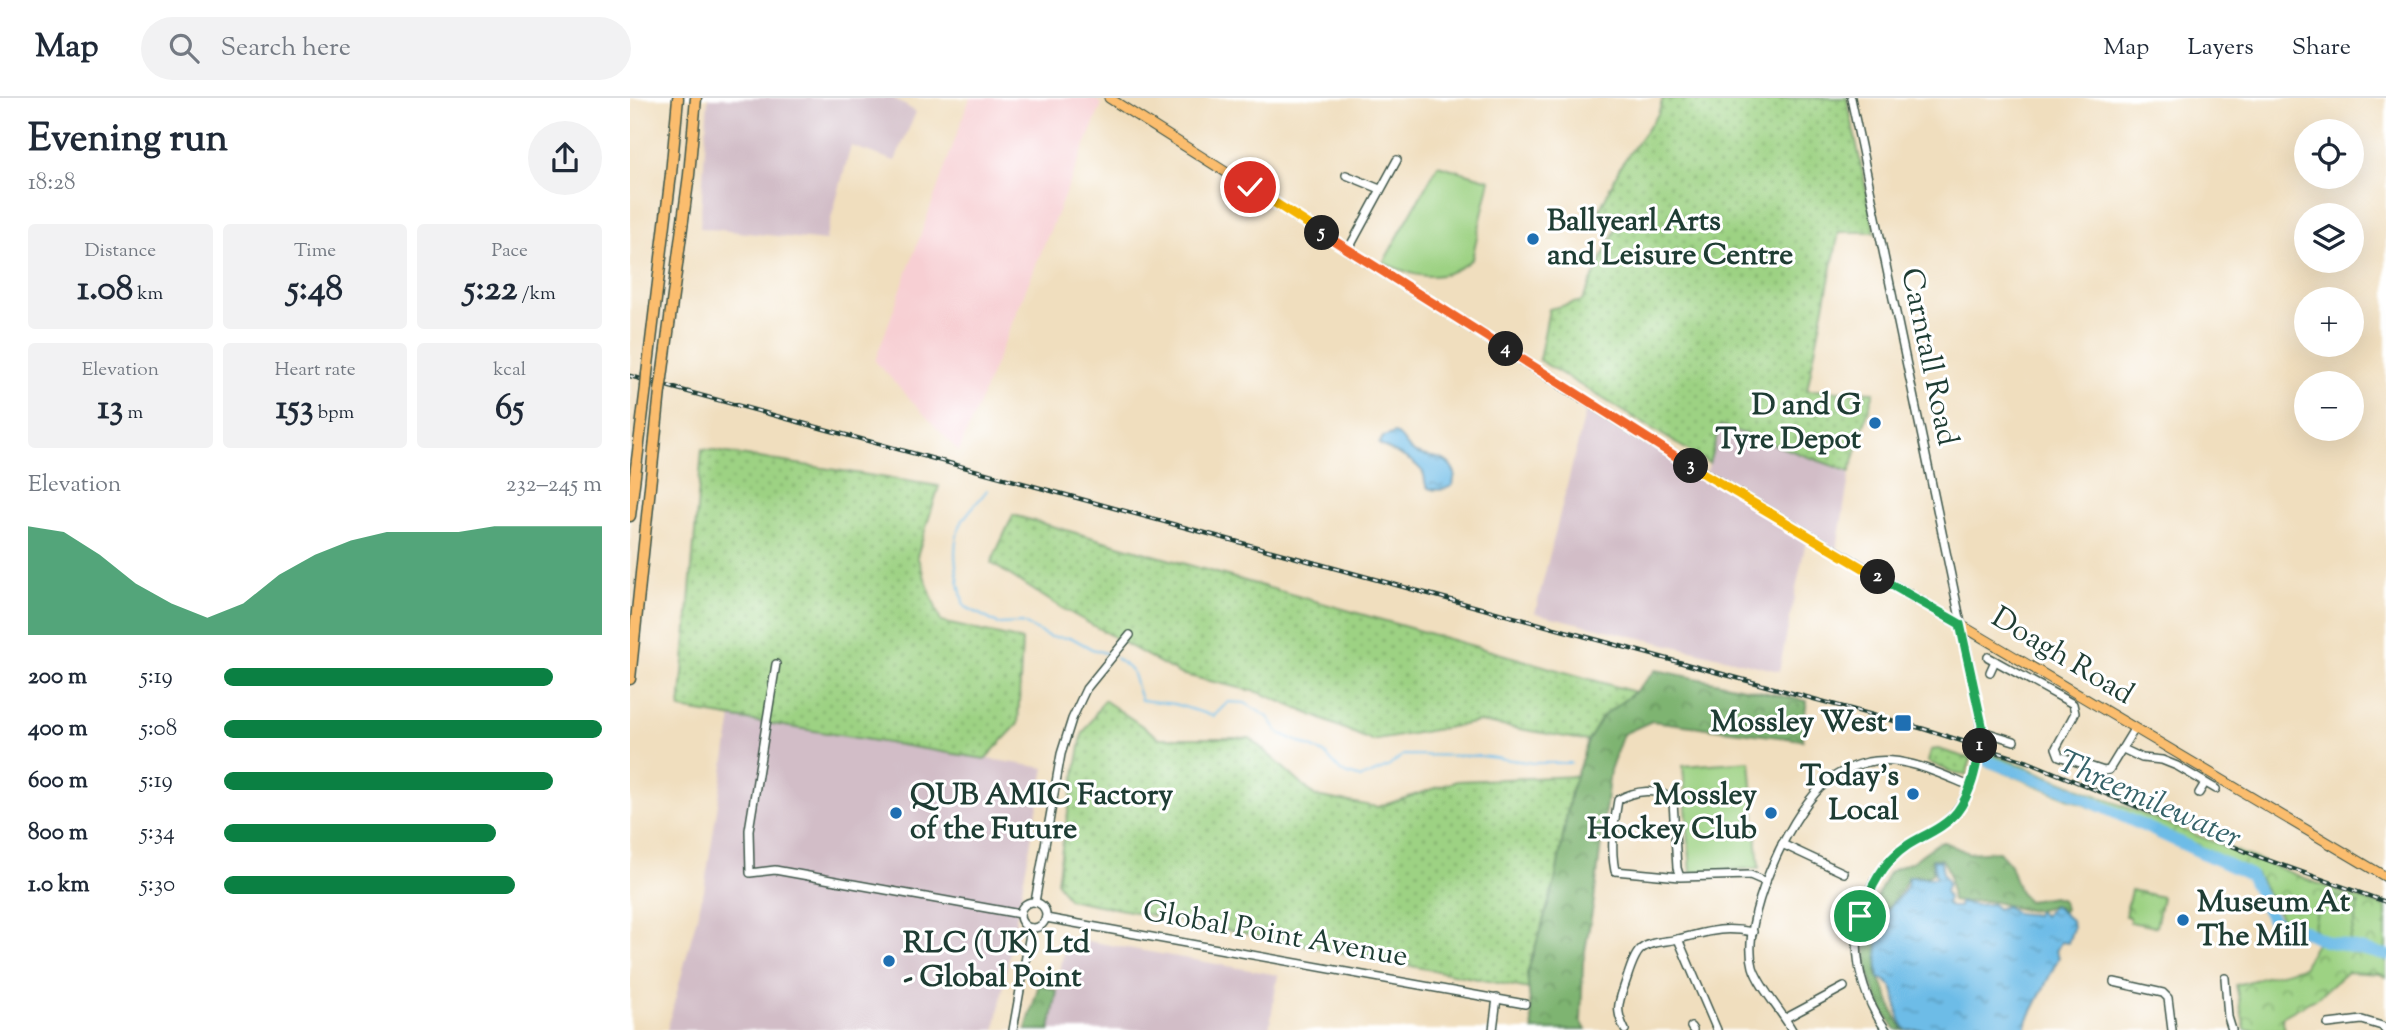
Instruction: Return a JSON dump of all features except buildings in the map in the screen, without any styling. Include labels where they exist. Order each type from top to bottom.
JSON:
[{"type":"highway","points":[[630,516],[678,98]]},
{"type":"highway","points":[[630,679],[660,391],[689,175],[696,98]]},
{"type":"main road","name":"Doagh Road","points":[[1109,98],[1642,436],[2386,877]]},
{"type":"street","name":"Carntall Road","points":[[1851,98],[1982,734]]},
{"type":"street","points":[[1348,250],[1397,160]]},
{"type":"street","points":[[1346,174],[1380,189]]},
{"type":"street","points":[[1035,902],[1061,754],[1072,719],[1086,689],[1130,635]]},
{"type":"street","points":[[1990,672],[1992,659],[2073,704],[2075,713],[2056,748],[2059,756],[2104,771],[2109,770],[2134,729]]},
{"type":"street","points":[[776,664],[749,830],[750,873],[775,870],[1020,914]]},
{"type":"street","points":[[1886,1030],[1869,1000],[1859,974],[1856,945],[1860,916],[1872,887],[1887,865],[1906,846],[1952,818],[1963,803],[1977,763],[1982,734],[2014,741]]},
{"type":"street","points":[[2123,749],[2142,758],[2162,760],[2177,766],[2216,789]]},
{"type":"street","points":[[1792,1030],[1753,967],[1753,932],[1766,882],[1795,818],[1822,786],[1839,774],[1858,765],[1877,761],[1898,761],[1970,786]]},
{"type":"street","points":[[2199,793],[2205,783]]},
{"type":"street","points":[[1680,877],[1677,869],[1674,808],[1667,793],[1627,794],[1618,800],[1612,854],[1615,871],[1680,877],[1750,875],[1766,882]]},
{"type":"street","points":[[1782,844],[1844,873]]},
{"type":"street","points":[[1035,902],[1044,908],[1046,918],[1042,925],[1031,928],[1022,923],[1020,914],[1023,906],[1035,902]]},
{"type":"street","name":"Global Point Avenue","points":[[1046,918],[1525,1004]]},
{"type":"street","points":[[1013,1030],[1031,928]]},
{"type":"street","points":[[1625,1030],[1617,1010],[1638,953],[1649,944],[1725,928],[1753,932]]},
{"type":"street","points":[[1678,939],[1717,1030]]},
{"type":"street","points":[[2225,978],[2228,1017],[2232,1030]]},
{"type":"street","points":[[2114,982],[2163,993],[2168,998],[2172,1030]]},
{"type":"street","points":[[1786,1018],[1844,987]]},
{"type":"street","points":[[1493,1030],[1497,998]]},
{"type":"street","points":[[2334,1026],[2362,1020],[2382,1026],[2385,1030]]},
{"type":"shaded area","points":[[708,98],[893,98],[916,112],[895,161],[851,146],[825,241],[700,228]]},
{"type":"shaded area","points":[[970,98],[1093,98],[1102,104],[959,452],[875,361]]},
{"type":"shaded area","points":[[1586,410],[1636,433],[1706,474],[1720,425],[1850,472],[1837,548],[1806,541],[1779,671],[1535,613]]},
{"type":"shaded area","points":[[732,717],[1045,768],[995,1030],[667,1030],[704,890]]},
{"type":"shaded area","points":[[1066,937],[1278,975],[1269,1030],[1050,1030]]},
{"type":"green space","points":[[1663,98],[1847,98],[1875,232],[1839,232],[1807,390],[1874,392],[1850,472],[1720,425],[1709,463],[1539,360],[1549,309],[1582,301],[1620,220],[1599,211],[1621,165],[1658,114]]},
{"type":"green space","points":[[1438,165],[1490,180],[1472,259],[1450,273],[1429,276],[1383,263]]},
{"type":"green space","points":[[702,449],[939,486],[917,556],[941,622],[1022,640],[1018,724],[985,759],[680,709]]},
{"type":"green space","points":[[1013,515],[1635,692],[1603,716],[1588,741],[1479,722],[1372,741],[1261,693],[1180,674],[1060,607],[991,563]]},
{"type":"green space","points":[[1656,670],[1807,701],[1803,740],[1652,721],[1623,734],[1610,770],[1594,900],[1583,962],[1581,1021],[1586,1030],[1533,1030],[1527,974],[1555,882],[1571,791],[1588,741],[1603,716],[1635,692]]},
{"type":"green space","points":[[1104,700],[1160,738],[1250,738],[1315,796],[1378,807],[1457,781],[1577,776],[1571,791],[1555,882],[1527,974],[1529,989],[1068,899],[1057,882],[1082,735]]},
{"type":"green space","points":[[1938,749],[1971,759],[1966,775],[1956,774],[1928,762],[1931,750]]},
{"type":"green space","points":[[1985,751],[2344,894],[2386,907],[2386,977],[2380,974],[2347,972],[2318,997],[2282,1017],[2285,1030],[2245,1030],[2236,985],[2303,967],[2320,936],[2282,919],[2256,874],[1983,764]]},
{"type":"green space","points":[[1750,761],[1759,868],[1691,873],[1683,766]]},
{"type":"green space","points":[[1940,842],[1968,853],[1999,851],[2010,865],[2020,893],[2028,901],[2053,897],[2062,900],[2065,909],[2062,912],[2053,905],[2043,909],[2026,910],[1995,902],[1952,901],[1948,869],[1942,859],[1932,859],[1933,873],[1928,876],[1908,877],[1885,911],[1881,924],[1877,975],[1895,1017],[1904,1030],[1896,1030],[1877,998],[1871,981],[1867,963],[1867,927],[1889,873],[1913,861]]},
{"type":"green space","points":[[2131,890],[2162,897],[2156,927],[2130,922],[2130,917],[2125,916]]},
{"type":"green space","points":[[2335,896],[2359,904],[2349,944],[2320,936],[2314,928],[2318,904]]},
{"type":"green space","points":[[1039,984],[1057,991],[1050,1030],[1026,1030]]},
{"type":"water","points":[[1395,433],[1413,451],[1447,462],[1455,473],[1453,485],[1440,490],[1428,488],[1418,466],[1379,444],[1383,437]]},
{"type":"water","points":[[1933,860],[1941,861],[1948,883],[1945,891],[1948,898],[1946,903],[1950,907],[1959,907],[1959,903],[1992,904],[1997,909],[2006,906],[2017,913],[2035,915],[2037,911],[2044,916],[2053,905],[2072,921],[2073,928],[2068,943],[2061,942],[2056,951],[2059,957],[2025,1030],[1907,1030],[1902,1024],[1892,987],[1879,978],[1879,933],[1889,908],[1906,887],[1908,877],[1936,878]]},
{"type":"waterway","points":[[987,490],[958,530],[955,552],[964,606],[998,624],[1022,623],[1050,637],[1072,638],[1092,649],[1112,655]]},
{"type":"waterway","points":[[1116,658],[1132,671],[1141,700],[1174,704],[1214,716],[1228,702],[1245,703],[1268,717],[1279,733],[1324,753],[1342,772],[1361,778],[1388,767],[1403,755],[1481,756],[1534,763],[1571,763]]},
{"type":"waterway","name":"Threemilewater","points":[[1985,760],[2068,791],[2250,875],[2272,920],[2286,927],[2302,930],[2325,941],[2386,955]]},
{"type":"railway","points":[[630,376],[1924,729],[2028,762],[2259,857],[2386,902]]},
{"type":"place","name":"Ballyearl Arts and Leisure Centre","points":[[1533,239]]},
{"type":"place","name":"D and G Tyre Depot","points":[[1875,423]]},
{"type":"place","name":"Mossley West","points":[[1903,723]]},
{"type":"place","name":"Today's Local","points":[[1913,794]]},
{"type":"place","name":"QUB AMIC Factory of the Future","points":[[896,813]]},
{"type":"place","name":"Mossley Hockey Club","points":[[1771,813]]},
{"type":"place","name":"Museum At The Mill","points":[[2183,920]]},
{"type":"place","name":"RLC (UK) Ltd - Global Point","points":[[889,961]]},
{"type":"route","points":[[1250,187],[1689,465],[1960,624],[1982,725],[1977,763],[1970,786],[1963,803],[1952,818],[1895,855],[1872,887],[1860,916]]}]
